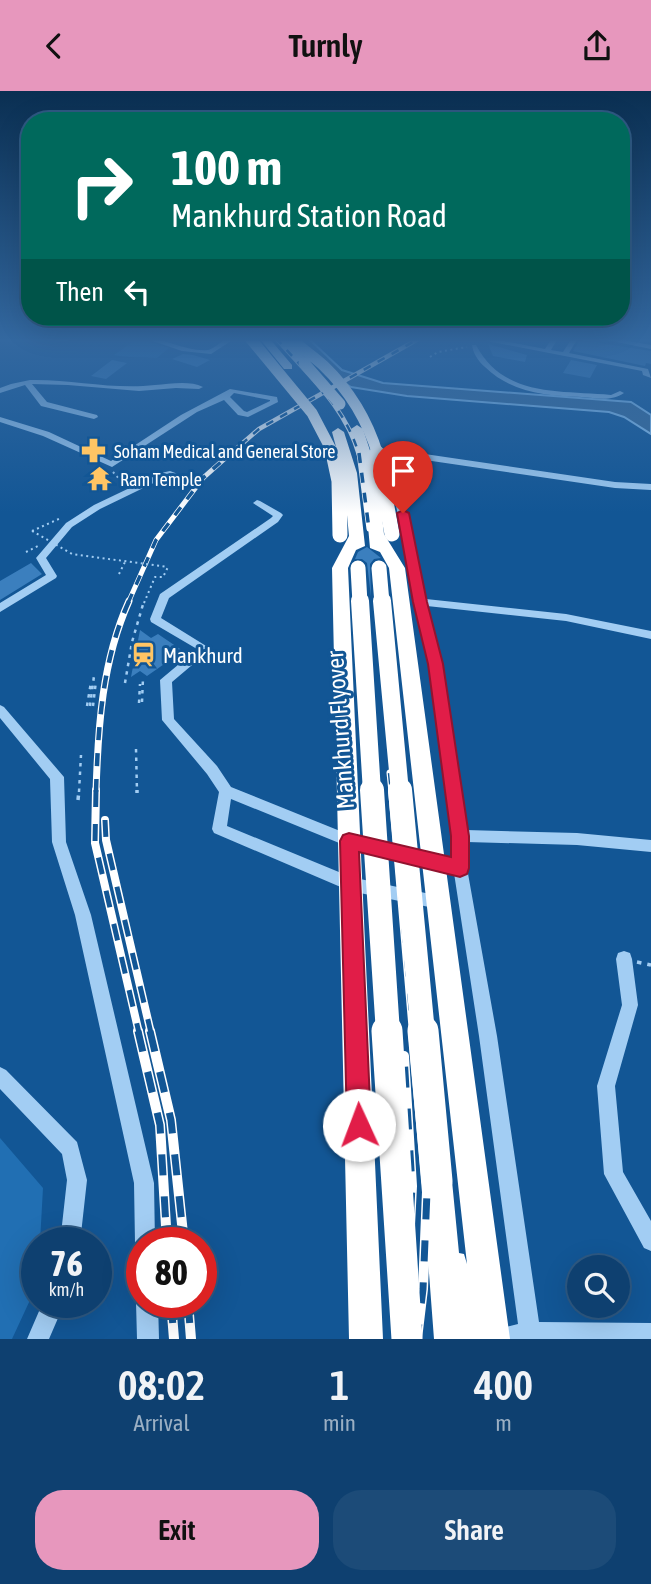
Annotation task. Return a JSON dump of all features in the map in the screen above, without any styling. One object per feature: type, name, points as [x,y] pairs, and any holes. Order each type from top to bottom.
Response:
[{"type":"highway","points":[[298,396],[324,434],[366,535]]},
{"type":"highway","points":[[313,396],[338,432],[350,473],[366,535],[369,568],[434,861],[496,1339]]},
{"type":"highway","points":[[333,396],[357,429],[370,471],[366,535],[369,568],[452,1339]]},
{"type":"highway","points":[[349,396],[365,417],[374,436],[388,491],[366,535]]},
{"type":"highway","points":[[366,1339],[349,841],[369,568]]},
{"type":"highway","name":"Mankhurd Flyover","points":[[369,568],[407,1339]]},
{"type":"highway","points":[[442,1236],[478,1339]]},
{"type":"street","points":[[38,396],[44,404],[94,417]]},
{"type":"street","points":[[0,419],[112,464],[214,400],[226,397],[241,413],[248,415],[274,402],[274,399],[261,396]]},
{"type":"street","points":[[0,427],[39,439],[54,439]]},
{"type":"street","points":[[530,1333],[488,1036],[460,868],[460,836],[435,664],[387,450],[425,458],[615,485],[651,487]]},
{"type":"street","points":[[0,608],[52,576],[41,558],[69,525],[97,507],[164,475],[170,474],[192,481]]},
{"type":"street","points":[[226,791],[168,720],[166,680],[205,649],[155,619],[164,596],[275,520],[278,515],[274,511],[257,503]]},
{"type":"street","points":[[420,602],[508,610],[625,628],[651,635]]},
{"type":"street","points":[[0,710],[57,778],[59,842],[83,915],[144,1182],[145,1227]]},
{"type":"street","points":[[460,836],[577,839],[651,846]]},
{"type":"street","points":[[434,861],[460,868]]},
{"type":"street","points":[[350,884],[439,902]]},
{"type":"street","points":[[624,960],[630,1005],[606,1086],[614,1174],[651,1241]]},
{"type":"street","points":[[0,1076],[70,1149],[77,1180],[72,1227]]},
{"type":"street","points":[[38,1339],[47,1318]]},
{"type":"street","points":[[147,1318],[148,1339]]},
{"type":"street","points":[[496,1339],[530,1333],[651,1334]]},
{"type":"lane","points":[[350,884],[219,829],[226,791],[349,841],[434,861]]},
{"type":"path","points":[[52,521],[32,531],[72,554],[168,566],[163,577],[155,577],[144,599],[131,639],[125,683]]},
{"type":"path","points":[[119,574],[125,562]]},
{"type":"path","points":[[90,706],[94,676]]},
{"type":"path","points":[[140,684],[140,703],[144,678]]},
{"type":"path","points":[[90,706],[96,681]]},
{"type":"path","points":[[90,706],[91,682]]},
{"type":"path","points":[[136,749],[137,793]]},
{"type":"path","points":[[78,800],[81,755]]},
{"type":"shaded area","points":[[410,396],[556,396],[631,402],[651,415],[651,434],[624,417],[609,412]]},
{"type":"shaded area","points":[[0,1138],[43,1188],[41,1227],[21,1227],[22,1318],[12,1339],[0,1339]]},
{"type":"building","points":[[367,547],[381,558],[374,559],[370,564],[371,597],[367,563],[362,559],[355,559],[358,552]]},
{"type":"building","points":[[31,563],[42,574],[0,600],[0,581]]},
{"type":"building","points":[[140,630],[151,638],[158,634],[183,651],[147,676],[140,671],[131,677]]},
{"type":"railway","points":[[229,455],[259,429],[317,396]]},
{"type":"railway","points":[[327,396],[345,422],[359,455]]},
{"type":"railway","points":[[128,603],[156,540],[203,478],[231,453]]},
{"type":"railway","points":[[359,453],[369,529]]},
{"type":"railway","points":[[96,792],[100,719],[107,671],[129,601]]},
{"type":"railway","points":[[390,773],[392,792]]},
{"type":"railway","points":[[96,790],[95,843],[139,1033]]},
{"type":"railway","points":[[392,790],[413,1033]]},
{"type":"railway","points":[[105,820],[106,840],[151,1033]]},
{"type":"railway","points":[[138,1031],[160,1125],[166,1227]]},
{"type":"railway","points":[[150,1031],[171,1120],[182,1227]]},
{"type":"railway","points":[[413,1031],[427,1192],[423,1289],[417,1339]]},
{"type":"railway","points":[[401,1339],[407,1285],[412,1186],[404,1056]]},
{"type":"railway","points":[[172,1318],[174,1339]]},
{"type":"railway","points":[[189,1318],[191,1339]]},
{"type":"place","name":"Soham Medical and General Store","points":[[94,451]]},
{"type":"place","name":"Ram Temple","points":[[100,479]]},
{"type":"place","name":"Mankhurd","points":[[143,655]]},
{"type":"route","points":[[359,1125],[349,841],[460,868],[460,836],[435,664],[403,513]]}]
